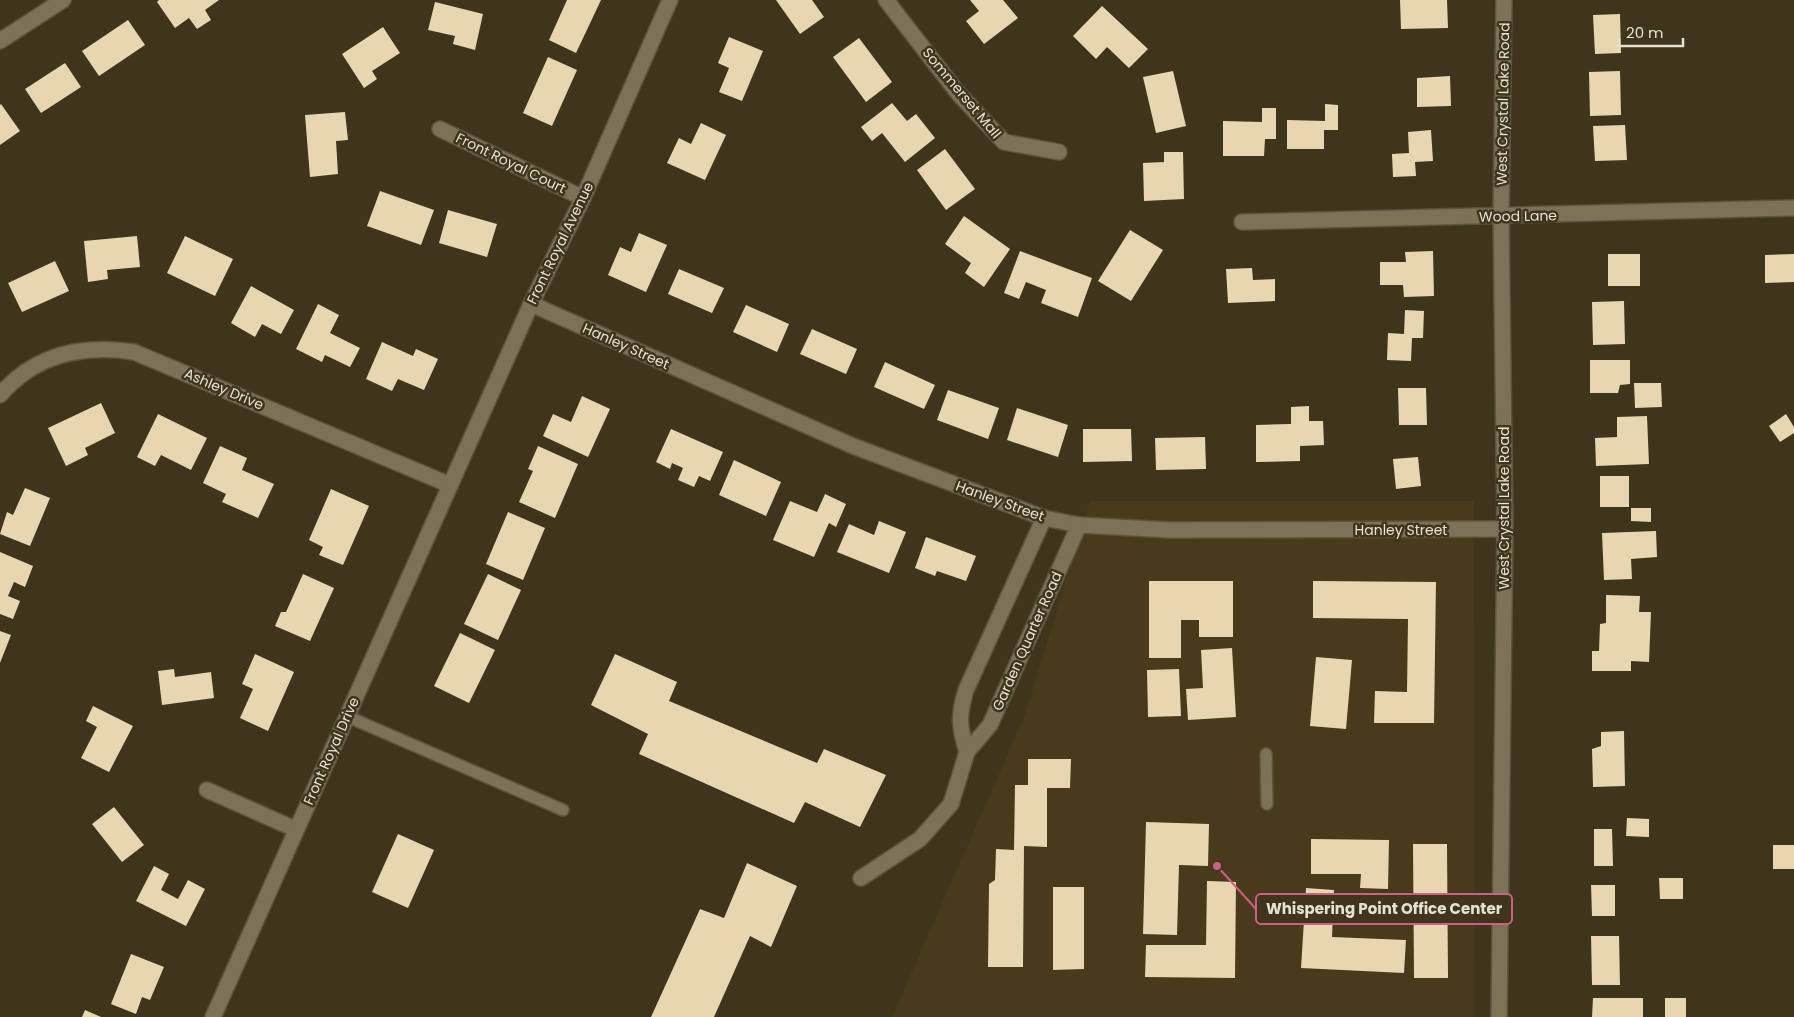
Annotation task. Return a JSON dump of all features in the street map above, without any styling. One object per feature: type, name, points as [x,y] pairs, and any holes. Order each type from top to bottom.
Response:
[{"type":"street","points":[[0,41],[63,0]]},
{"type":"street","name":"Front Royal Avenue","points":[[450,485],[531,304],[583,198],[670,0]]},
{"type":"street","name":"Sommerset Mall","points":[[886,0],[958,93],[1004,142],[1059,152]]},
{"type":"street","name":"West Crystal Lake Road","points":[[1499,1017],[1505,530],[1501,216],[1504,0]]},
{"type":"street","name":"Front Royal Court","points":[[440,128],[583,198]]},
{"type":"street","name":"Wood Lane","points":[[1242,222],[1794,208]]},
{"type":"street","name":"Hanley Street","points":[[531,304],[853,446],[1044,518],[1078,524],[1170,530],[1505,530]]},
{"type":"street","name":"Ashley Drive","points":[[0,394],[25,370],[57,355],[92,349],[134,352],[450,485]]},
{"type":"street","name":"Front Royal Drive","points":[[213,1017],[450,485]]},
{"type":"street","points":[[967,752],[959,727],[959,711],[966,690],[1044,518]]},
{"type":"street","name":"Garden Quarter Road","points":[[861,878],[920,839],[951,804],[967,752],[990,725],[1078,524]]},
{"type":"street","points":[[207,790],[296,829]]},
{"type":"lane","points":[[346,716],[563,810]]},
{"type":"lane","points":[[1266,754],[1267,804]]},
{"type":"shaded area","points":[[1090,501],[1474,501],[1475,1017],[892,1017],[1025,715]]},
{"type":"building","points":[[159,0],[219,0],[205,10],[211,20],[197,29],[189,18],[175,28],[157,2]]},
{"type":"building","points":[[567,0],[601,0],[576,53],[549,40]]},
{"type":"building","points":[[776,0],[812,0],[824,17],[800,34]]},
{"type":"building","points":[[970,0],[1003,0],[1018,18],[984,44],[966,21],[979,11]]},
{"type":"building","points":[[1400,0],[1447,0],[1448,28],[1401,29]]},
{"type":"building","points":[[435,2],[483,14],[475,50],[453,44],[455,36],[428,30]]},
{"type":"building","points":[[1102,6],[1148,49],[1129,68],[1107,47],[1096,59],[1073,36]]},
{"type":"building","points":[[1620,14],[1621,53],[1595,54],[1593,15]]},
{"type":"building","points":[[128,20],[145,45],[99,76],[82,51]]},
{"type":"building","points":[[383,27],[400,53],[372,71],[377,79],[364,88],[342,54]]},
{"type":"building","points":[[729,37],[763,51],[742,101],[719,92],[729,68],[718,63]]},
{"type":"building","points":[[859,38],[892,82],[866,102],[833,57]]},
{"type":"building","points":[[548,57],[577,70],[552,126],[523,113]]},
{"type":"building","points":[[65,63],[81,87],[41,113],[25,89]]},
{"type":"building","points":[[1173,71],[1186,126],[1156,133],[1143,77]]},
{"type":"building","points":[[1620,71],[1621,115],[1590,116],[1589,72]]},
{"type":"building","points":[[1450,76],[1451,106],[1417,107],[1417,78]]},
{"type":"building","points":[[892,103],[907,121],[916,114],[935,138],[905,162],[882,133],[872,141],[861,127]]},
{"type":"building","points":[[1325,104],[1338,105],[1338,130],[1324,130],[1324,149],[1287,149],[1287,120],[1325,121]]},
{"type":"building","points":[[0,105],[20,131],[0,145]]},
{"type":"building","points":[[1262,108],[1276,108],[1276,139],[1265,139],[1264,156],[1223,156],[1223,121],[1262,122]]},
{"type":"building","points":[[345,112],[348,140],[336,141],[338,174],[310,177],[305,115]]},
{"type":"building","points":[[701,123],[726,135],[705,180],[667,163],[679,138],[691,144]]},
{"type":"building","points":[[1625,125],[1627,160],[1595,161],[1593,126]]},
{"type":"building","points":[[1431,130],[1433,161],[1415,162],[1416,176],[1393,177],[1392,154],[1409,153],[1408,132]]},
{"type":"building","points":[[945,149],[975,189],[946,210],[917,170]]},
{"type":"building","points":[[1164,152],[1183,152],[1184,199],[1144,201],[1143,163],[1164,162]]},
{"type":"building","points":[[380,191],[434,210],[421,245],[367,226]]},
{"type":"building","points":[[448,210],[497,224],[487,257],[439,243]]},
{"type":"building","points":[[964,216],[1010,249],[984,287],[965,273],[971,263],[945,244]]},
{"type":"building","points":[[1130,230],[1163,250],[1131,301],[1098,281]]},
{"type":"building","points":[[639,233],[667,245],[646,292],[608,275],[620,247],[631,252]]},
{"type":"building","points":[[137,236],[140,267],[107,270],[108,279],[88,282],[84,241]]},
{"type":"building","points":[[185,236],[233,259],[215,296],[167,273]]},
{"type":"building","points":[[1020,251],[1092,278],[1078,317],[1041,303],[1046,290],[1026,282],[1019,299],[1004,293]]},
{"type":"building","points":[[1433,251],[1434,296],[1404,297],[1403,285],[1380,285],[1380,262],[1406,262],[1405,252]]},
{"type":"building","points":[[1608,254],[1640,254],[1640,286],[1608,286]]},
{"type":"building","points":[[1794,254],[1794,282],[1765,283],[1765,255]]},
{"type":"building","points":[[55,261],[69,291],[22,312],[8,283]]},
{"type":"building","points":[[1252,268],[1253,280],[1275,279],[1275,301],[1228,303],[1226,269]]},
{"type":"building","points":[[679,269],[724,288],[712,313],[668,294]]},
{"type":"building","points":[[251,286],[294,310],[281,334],[262,324],[255,337],[231,323]]},
{"type":"building","points":[[1624,301],[1625,344],[1593,345],[1592,302]]},
{"type":"building","points":[[318,304],[339,315],[330,333],[360,348],[350,367],[325,355],[322,362],[296,349]]},
{"type":"building","points":[[746,305],[789,324],[777,352],[733,332]]},
{"type":"building","points":[[1405,310],[1424,311],[1423,338],[1412,338],[1411,361],[1387,360],[1388,333],[1404,334]]},
{"type":"building","points":[[812,329],[857,349],[846,374],[800,354]]},
{"type":"building","points":[[382,342],[413,356],[416,349],[438,359],[424,390],[398,379],[392,391],[366,379]]},
{"type":"building","points":[[1590,360],[1630,360],[1630,384],[1620,385],[1618,393],[1590,393]]},
{"type":"building","points":[[885,362],[935,385],[924,409],[874,387]]},
{"type":"building","points":[[1634,383],[1661,383],[1662,407],[1635,408]]},
{"type":"building","points":[[1398,388],[1426,388],[1427,425],[1399,425]]},
{"type":"building","points":[[948,390],[999,408],[988,439],[937,420]]},
{"type":"building","points":[[582,396],[610,409],[588,457],[543,436],[553,414],[571,422]]},
{"type":"building","points":[[101,403],[115,433],[85,448],[88,455],[66,466],[48,428]]},
{"type":"building","points":[[1309,406],[1309,421],[1323,421],[1324,445],[1300,446],[1300,461],[1256,462],[1256,425],[1291,424],[1291,407]]},
{"type":"building","points":[[1017,408],[1068,425],[1058,457],[1007,440]]},
{"type":"building","points":[[158,414],[207,438],[191,470],[161,455],[155,466],[137,457]]},
{"type":"building","points":[[1786,414],[1794,427],[1794,433],[1780,442],[1769,426]]},
{"type":"building","points":[[1647,416],[1649,464],[1596,466],[1595,438],[1617,437],[1617,417]]},
{"type":"building","points":[[671,429],[723,452],[710,481],[699,476],[694,487],[678,480],[683,468],[672,463],[670,469],[656,462]]},
{"type":"building","points":[[1083,429],[1131,429],[1132,461],[1083,462]]},
{"type":"building","points":[[1205,437],[1206,469],[1156,470],[1155,438]]},
{"type":"building","points":[[220,446],[247,458],[242,470],[274,484],[258,518],[222,502],[226,494],[203,483]]},
{"type":"building","points":[[538,446],[578,464],[555,518],[519,502],[533,471],[528,469]]},
{"type":"building","points":[[1418,457],[1421,486],[1396,489],[1393,459]]},
{"type":"building","points":[[734,460],[781,482],[766,516],[719,495]]},
{"type":"building","points":[[1600,476],[1629,476],[1629,507],[1600,507]]},
{"type":"building","points":[[25,488],[50,498],[30,546],[0,534],[7,512],[13,515]]},
{"type":"building","points":[[331,489],[369,506],[343,565],[319,555],[323,547],[309,540]]},
{"type":"building","points":[[825,494],[846,504],[836,527],[829,523],[814,557],[773,540],[790,501],[817,512]]},
{"type":"building","points":[[1631,508],[1651,508],[1651,522],[1631,521]]},
{"type":"building","points":[[508,512],[545,528],[523,580],[486,564]]},
{"type":"building","points":[[879,521],[906,532],[889,573],[837,552],[849,524],[874,535]]},
{"type":"building","points":[[1656,531],[1657,557],[1631,559],[1632,579],[1604,580],[1602,533]]},
{"type":"building","points":[[926,537],[976,556],[966,581],[937,571],[935,576],[915,568]]},
{"type":"building","points":[[0,552],[33,566],[25,587],[14,582],[8,596],[20,601],[13,619],[0,614]]},
{"type":"building","points":[[303,574],[334,588],[310,641],[275,626],[281,612],[286,612]]},
{"type":"building","points":[[488,574],[521,590],[498,640],[464,624]]},
{"type":"building","points":[[1149,581],[1233,581],[1233,637],[1199,637],[1199,620],[1181,620],[1181,658],[1149,658]]},
{"type":"building","points":[[1313,581],[1436,582],[1434,723],[1374,723],[1375,691],[1407,692],[1408,619],[1313,618]]},
{"type":"building","points":[[1606,595],[1640,596],[1639,612],[1651,612],[1649,662],[1631,661],[1631,671],[1592,671],[1592,651],[1599,651],[1600,624],[1606,623]]},
{"type":"building","points":[[0,631],[11,635],[0,663]]},
{"type":"building","points":[[460,633],[495,650],[469,703],[434,686]]},
{"type":"building","points":[[1232,648],[1236,717],[1188,720],[1186,689],[1203,688],[1201,650]]},
{"type":"building","points":[[255,654],[294,672],[268,731],[240,718],[253,689],[242,684]]},
{"type":"building","points":[[615,654],[677,682],[669,701],[817,763],[824,749],[886,775],[860,827],[805,802],[794,823],[639,754],[648,734],[591,705]]},
{"type":"building","points":[[1316,657],[1352,660],[1346,729],[1310,726]]},
{"type":"building","points":[[174,669],[175,677],[211,672],[214,698],[162,705],[158,671]]},
{"type":"building","points":[[1179,669],[1181,716],[1148,717],[1147,670]]},
{"type":"building","points":[[93,706],[133,726],[109,772],[81,758],[97,727],[86,721]]},
{"type":"building","points":[[1624,731],[1625,786],[1593,787],[1592,749],[1601,746],[1601,732]]},
{"type":"building","points":[[1028,759],[1071,759],[1070,788],[1047,788],[1047,847],[1024,846],[1023,967],[988,967],[989,884],[995,880],[996,849],[1014,850],[1015,785],[1028,785]]},
{"type":"building","points":[[114,807],[144,845],[122,862],[92,824]]},
{"type":"building","points":[[1627,818],[1649,819],[1649,837],[1626,836]]},
{"type":"building","points":[[1146,822],[1209,824],[1208,866],[1179,865],[1177,935],[1143,934]]},
{"type":"building","points":[[1594,829],[1612,829],[1613,866],[1594,866]]},
{"type":"building","points":[[398,834],[434,850],[408,908],[372,892]]},
{"type":"building","points":[[1311,839],[1389,840],[1388,889],[1360,888],[1361,874],[1311,874]]},
{"type":"building","points":[[1413,844],[1447,844],[1448,978],[1414,978]]},
{"type":"building","points":[[1773,845],[1794,845],[1794,869],[1773,869]]},
{"type":"building","points":[[747,863],[797,886],[771,947],[750,936],[714,1017],[651,1017],[700,909],[724,918]]},
{"type":"building","points":[[154,866],[169,874],[161,890],[178,899],[188,880],[205,889],[186,926],[136,901]]},
{"type":"building","points":[[1659,878],[1683,878],[1683,899],[1660,899]]},
{"type":"building","points":[[1207,881],[1236,882],[1235,978],[1145,977],[1146,945],[1206,945]]},
{"type":"building","points":[[1591,885],[1615,885],[1615,916],[1592,916]]},
{"type":"building","points":[[1053,887],[1084,887],[1084,969],[1053,970]]},
{"type":"building","points":[[1306,888],[1334,890],[1332,937],[1406,940],[1404,973],[1301,968]]},
{"type":"building","points":[[1591,936],[1619,936],[1620,985],[1592,985]]},
{"type":"building","points":[[131,954],[164,967],[150,1000],[142,997],[136,1014],[111,1004]]},
{"type":"building","points":[[1593,998],[1643,998],[1643,1017],[1592,1017]]},
{"type":"building","points":[[1665,998],[1686,998],[1686,1017],[1665,1017]]},
{"type":"building","points":[[85,1010],[101,1017],[82,1017]]},
{"type":"place","name":"Whispering Point Office Center","points":[[1217,866]]}]
